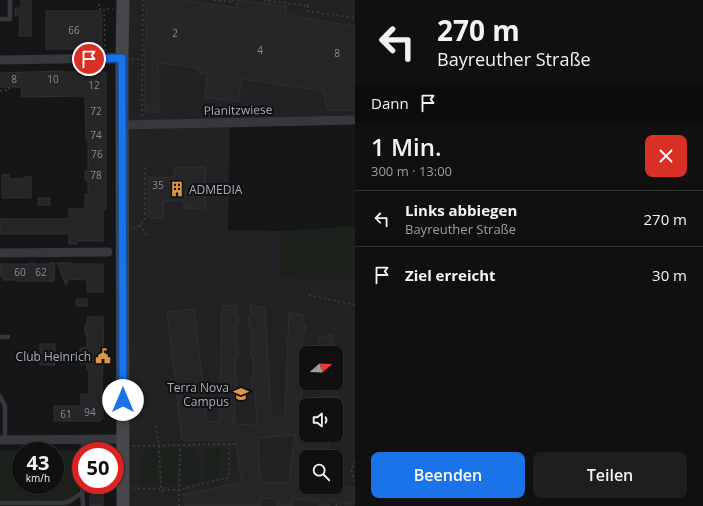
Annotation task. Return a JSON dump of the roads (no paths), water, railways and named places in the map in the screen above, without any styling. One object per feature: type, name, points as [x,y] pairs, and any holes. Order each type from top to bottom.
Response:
[{"type":"main road","points":[[123,4],[123,442]]},
{"type":"main road","points":[[123,494],[123,506]]},
{"type":"street","points":[[0,60],[122,58]]},
{"type":"street","name":"Planitzwiese","points":[[122,125],[355,120]]},
{"type":"street","points":[[0,253],[108,252]]},
{"type":"street","points":[[3,440],[83,439],[123,442]]},
{"type":"lane","points":[[0,19],[10,19],[10,0]]},
{"type":"lane","points":[[0,337],[8,336]]},
{"type":"lane","points":[[0,396],[5,406],[3,440]]},
{"type":"lane","points":[[0,503],[63,503],[70,501],[80,494]]},
{"type":"lane","points":[[82,494],[82,506]]},
{"type":"place","name":"ADMEDIA","points":[[177,189]]},
{"type":"place","name":"Club Heinrich","points":[[103,356]]},
{"type":"place","name":"Terra Nova Campus","points":[[241,394]]}]
